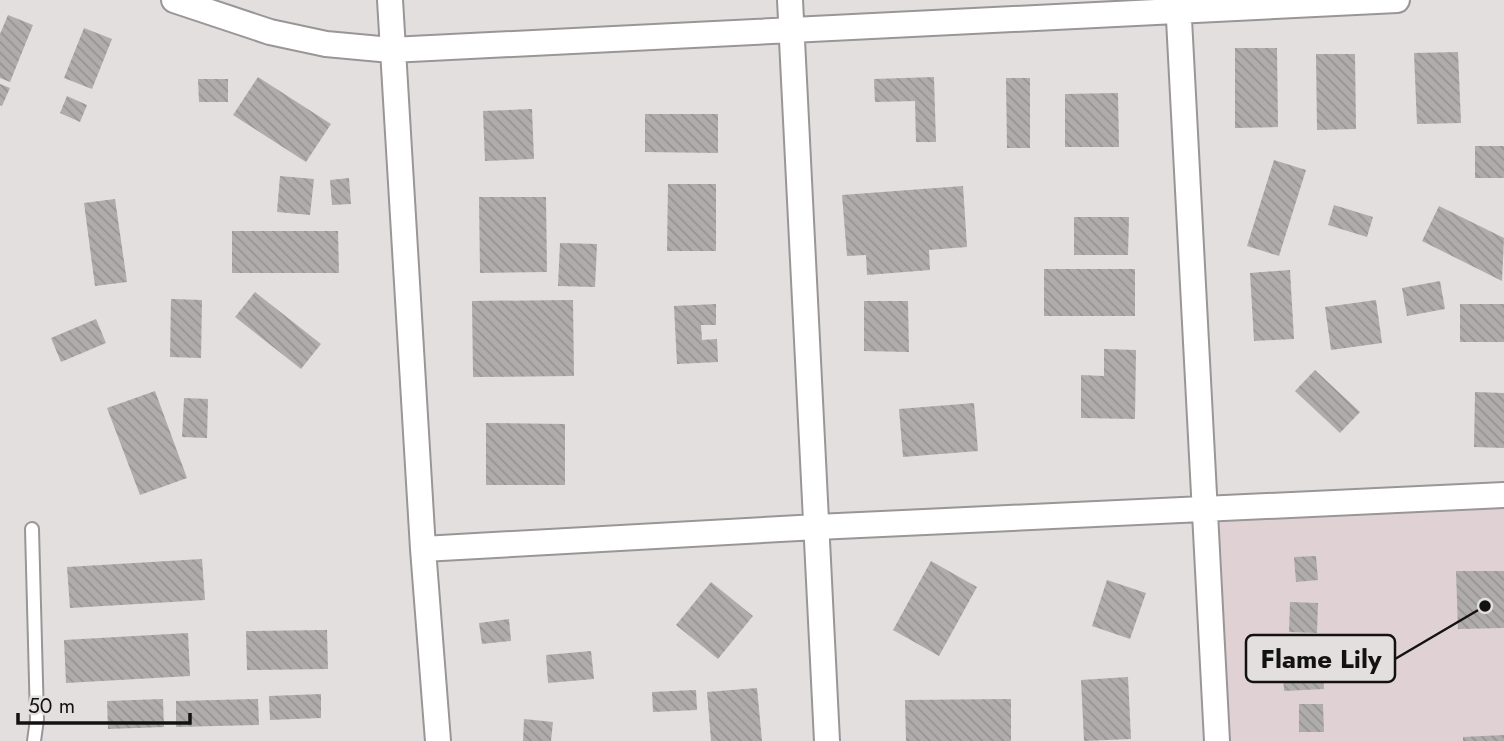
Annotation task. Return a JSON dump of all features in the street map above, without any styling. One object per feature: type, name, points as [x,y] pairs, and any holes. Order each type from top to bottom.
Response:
[{"type":"street","points":[[174,0],[270,32],[326,44],[391,50],[792,31],[1179,6],[1397,0]]},
{"type":"street","points":[[390,0],[423,549],[438,741]]},
{"type":"street","points":[[790,0],[827,741]]},
{"type":"street","points":[[1179,6],[1217,741]]},
{"type":"street","points":[[423,549],[817,527],[1504,495]]},
{"type":"lane","points":[[32,529],[37,719],[34,741]]},
{"type":"shaded area","points":[[1504,495],[1504,741],[1217,741],[1205,509]]},
{"type":"building","points":[[8,15],[33,25],[10,82],[0,78],[0,34]]},
{"type":"building","points":[[84,28],[112,39],[92,89],[64,78]]},
{"type":"building","points":[[1235,48],[1277,48],[1278,127],[1235,128]]},
{"type":"building","points":[[1458,52],[1461,123],[1417,124],[1414,53]]},
{"type":"building","points":[[1316,54],[1355,54],[1356,129],[1317,130]]},
{"type":"building","points":[[258,77],[331,124],[306,162],[233,115]]},
{"type":"building","points":[[934,77],[936,142],[916,142],[915,101],[875,102],[874,79]]},
{"type":"building","points":[[1006,78],[1030,78],[1030,148],[1007,148]]},
{"type":"building","points":[[198,79],[228,79],[228,102],[199,102]]},
{"type":"building","points":[[0,84],[10,88],[2,106],[0,105]]},
{"type":"building","points":[[1118,93],[1119,147],[1065,147],[1065,94]]},
{"type":"building","points":[[67,96],[87,105],[80,122],[60,113]]},
{"type":"building","points":[[532,109],[534,159],[485,161],[483,111]]},
{"type":"building","points":[[645,114],[718,114],[718,153],[645,152]]},
{"type":"building","points":[[1475,146],[1504,146],[1504,178],[1475,178]]},
{"type":"building","points":[[1274,160],[1306,170],[1279,256],[1247,246]]},
{"type":"building","points":[[280,176],[314,179],[310,215],[277,212]]},
{"type":"building","points":[[349,178],[351,204],[332,205],[330,180]]},
{"type":"building","points":[[668,184],[716,184],[716,251],[667,251]]},
{"type":"building","points":[[963,186],[967,247],[929,250],[930,270],[867,275],[866,255],[847,256],[842,195]]},
{"type":"building","points":[[479,197],[546,197],[547,272],[480,273]]},
{"type":"building","points":[[115,199],[127,282],[95,286],[84,203]]},
{"type":"building","points":[[1334,205],[1373,217],[1367,237],[1328,225]]},
{"type":"building","points":[[1439,206],[1504,238],[1502,281],[1422,241]]},
{"type":"building","points":[[1074,217],[1129,217],[1128,255],[1074,255]]},
{"type":"building","points":[[232,231],[338,231],[339,273],[232,273]]},
{"type":"building","points":[[560,243],[597,244],[595,287],[558,286]]},
{"type":"building","points":[[1044,269],[1135,269],[1135,316],[1044,316]]},
{"type":"building","points":[[1290,270],[1294,339],[1254,341],[1250,273]]},
{"type":"building","points":[[1440,281],[1445,309],[1407,316],[1402,288]]},
{"type":"building","points":[[255,292],[321,344],[301,369],[235,317]]},
{"type":"building","points":[[171,299],[202,300],[201,358],[170,357]]},
{"type":"building","points":[[573,300],[574,376],[473,377],[472,301]]},
{"type":"building","points":[[1376,300],[1382,343],[1331,350],[1325,307]]},
{"type":"building","points":[[864,301],[908,301],[909,352],[864,351]]},
{"type":"building","points":[[716,304],[716,325],[701,325],[702,340],[717,339],[718,362],[677,364],[674,306]]},
{"type":"building","points":[[1460,304],[1504,304],[1504,342],[1460,342]]},
{"type":"building","points":[[96,319],[106,343],[61,362],[51,338]]},
{"type":"building","points":[[1104,349],[1136,350],[1135,419],[1081,418],[1081,375],[1104,376]]},
{"type":"building","points":[[1315,370],[1360,412],[1340,433],[1295,391]]},
{"type":"building","points":[[155,391],[187,478],[140,495],[107,408]]},
{"type":"building","points":[[1475,392],[1504,393],[1504,448],[1474,447]]},
{"type":"building","points":[[184,398],[208,399],[207,438],[182,437]]},
{"type":"building","points":[[974,403],[978,451],[903,457],[899,409]]},
{"type":"building","points":[[486,423],[565,424],[565,485],[486,485]]},
{"type":"building","points":[[1316,556],[1318,580],[1296,582],[1294,557]]},
{"type":"building","points":[[202,559],[205,600],[70,608],[67,567]]},
{"type":"building","points":[[931,561],[977,587],[939,656],[893,630]]},
{"type":"building","points":[[1456,571],[1504,571],[1504,628],[1458,629]]},
{"type":"building","points":[[1107,580],[1146,593],[1130,639],[1092,626]]},
{"type":"building","points":[[711,582],[753,616],[718,659],[676,625]]},
{"type":"building","points":[[1290,602],[1318,603],[1317,633],[1289,632]]},
{"type":"building","points":[[509,619],[511,641],[482,644],[479,623]]},
{"type":"building","points":[[327,630],[328,669],[247,670],[246,631]]},
{"type":"building","points":[[188,633],[190,676],[66,683],[64,640]]},
{"type":"building","points":[[591,651],[594,679],[548,683],[546,655]]},
{"type":"building","points":[[1322,660],[1324,689],[1284,691],[1282,663]]},
{"type":"building","points":[[1128,677],[1131,739],[1084,741],[1081,680]]},
{"type":"building","points":[[757,688],[762,741],[711,741],[707,692]]},
{"type":"building","points":[[696,690],[697,710],[653,712],[652,692]]},
{"type":"building","points":[[321,694],[321,718],[270,720],[269,696]]},
{"type":"building","points":[[163,699],[164,727],[108,729],[107,701]]},
{"type":"building","points":[[258,699],[259,725],[176,727],[176,701]]},
{"type":"building","points":[[1011,699],[1011,741],[906,741],[905,700]]},
{"type":"building","points":[[1299,704],[1323,704],[1324,732],[1299,732]]},
{"type":"building","points":[[524,719],[553,722],[551,741],[523,741]]},
{"type":"building","points":[[1504,735],[1504,741],[1463,741],[1463,737]]},
{"type":"place","name":"Flame Lily","points":[[1485,606]]}]
